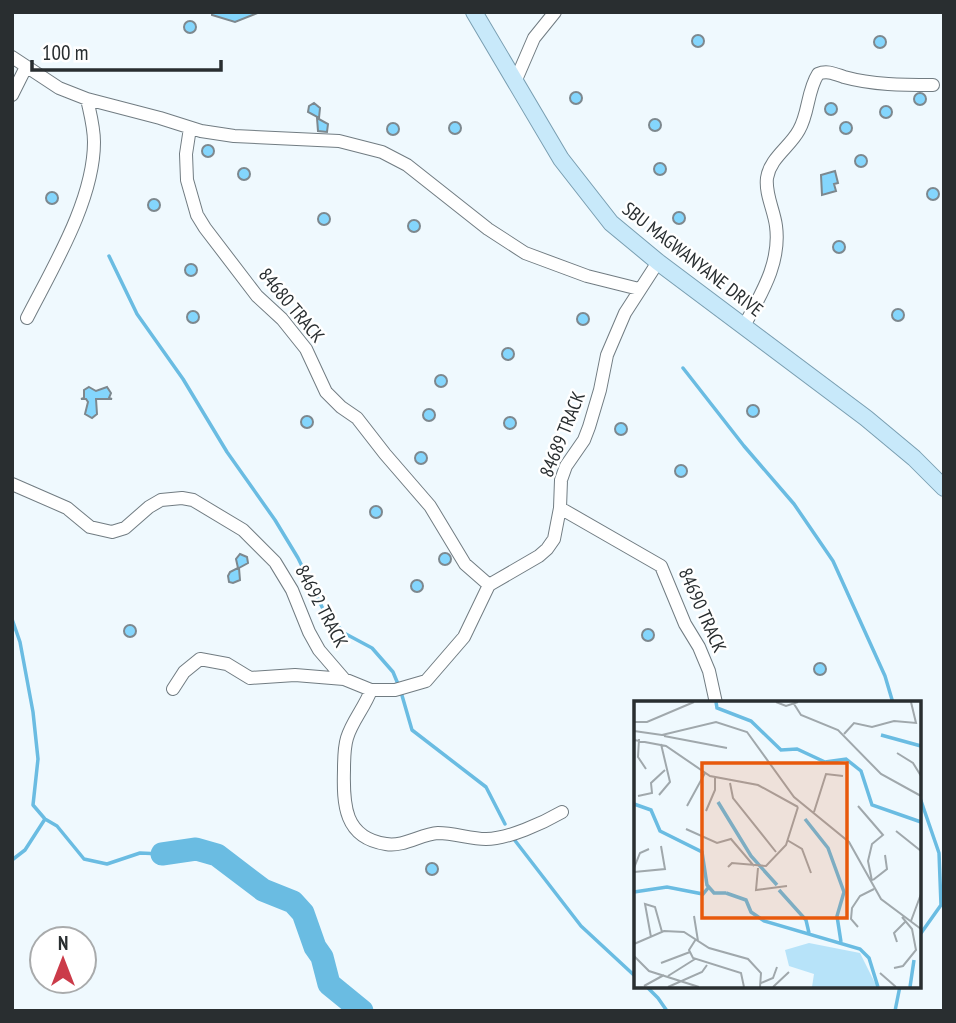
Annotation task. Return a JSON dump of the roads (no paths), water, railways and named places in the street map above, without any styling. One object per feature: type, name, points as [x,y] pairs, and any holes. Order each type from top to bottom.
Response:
[{"type":"main road","name":"SBU MAGWANYANE DRIVE","points":[[474,12],[577,182],[611,223],[658,262],[895,442],[944,488]]},
{"type":"street","points":[[515,82],[529,48],[555,12]]},
{"type":"street","points":[[12,57],[59,88],[87,99],[190,128],[234,136],[339,141],[382,152],[407,165],[488,229],[526,253],[587,276],[639,289]]},
{"type":"street","points":[[12,95],[26,67]]},
{"type":"street","points":[[744,326],[769,279],[777,243],[767,176],[773,162],[800,128],[818,74],[829,72],[895,85],[933,85]]},
{"type":"street","points":[[27,318],[79,211],[90,181],[94,141],[87,99]]},
{"type":"street","name":"84680 TRACK","points":[[190,128],[186,155],[187,180],[197,215],[205,228],[257,296],[282,319],[306,349],[332,400],[357,418],[430,506],[464,564],[489,585]]},
{"type":"street","name":"84689 TRACK","points":[[489,585],[547,549],[554,539],[560,508],[561,480],[566,466],[589,427],[607,355],[625,313],[658,262]]},
{"type":"street","name":"84692 TRACK","points":[[12,484],[66,508],[90,527],[112,532],[125,528],[161,500],[193,500],[243,530],[275,562],[292,590],[319,650],[344,679]]},
{"type":"street","name":"84690 TRACK","points":[[560,508],[662,566],[685,624],[709,671],[716,701]]},
{"type":"street","points":[[173,689],[184,672],[200,659],[227,664],[250,678],[295,675],[344,679],[371,690],[395,690],[426,681],[464,638],[489,585]]},
{"type":"street","points":[[371,690],[350,730],[344,757],[345,807],[349,820],[362,835],[388,845],[434,834],[487,839],[540,824],[562,813]]},
{"type":"waterway","points":[[109,256],[137,314],[275,520],[298,558],[324,611],[344,633],[372,648],[393,672],[398,684]]},
{"type":"waterway","points":[[683,368],[794,504],[833,561],[885,676],[892,701]]},
{"type":"waterway","points":[[12,619],[20,642],[33,712],[38,759],[33,805],[45,819],[57,826],[84,859],[107,864],[140,853],[162,854]]},
{"type":"waterway","points":[[401,692],[412,730],[486,787],[505,824]]},
{"type":"waterway","points":[[921,801],[939,853],[941,905],[921,933]]},
{"type":"waterway","points":[[12,860],[25,850],[45,819]]},
{"type":"waterway","points":[[513,838],[581,926],[634,975]]},
{"type":"waterway","points":[[162,854],[196,849],[217,855],[263,890],[293,902],[303,913],[315,947],[322,957],[329,984],[362,1011]]},
{"type":"waterway","points":[[648,988],[667,1011]]},
{"type":"waterway","points":[[895,1011],[900,988]]}]
